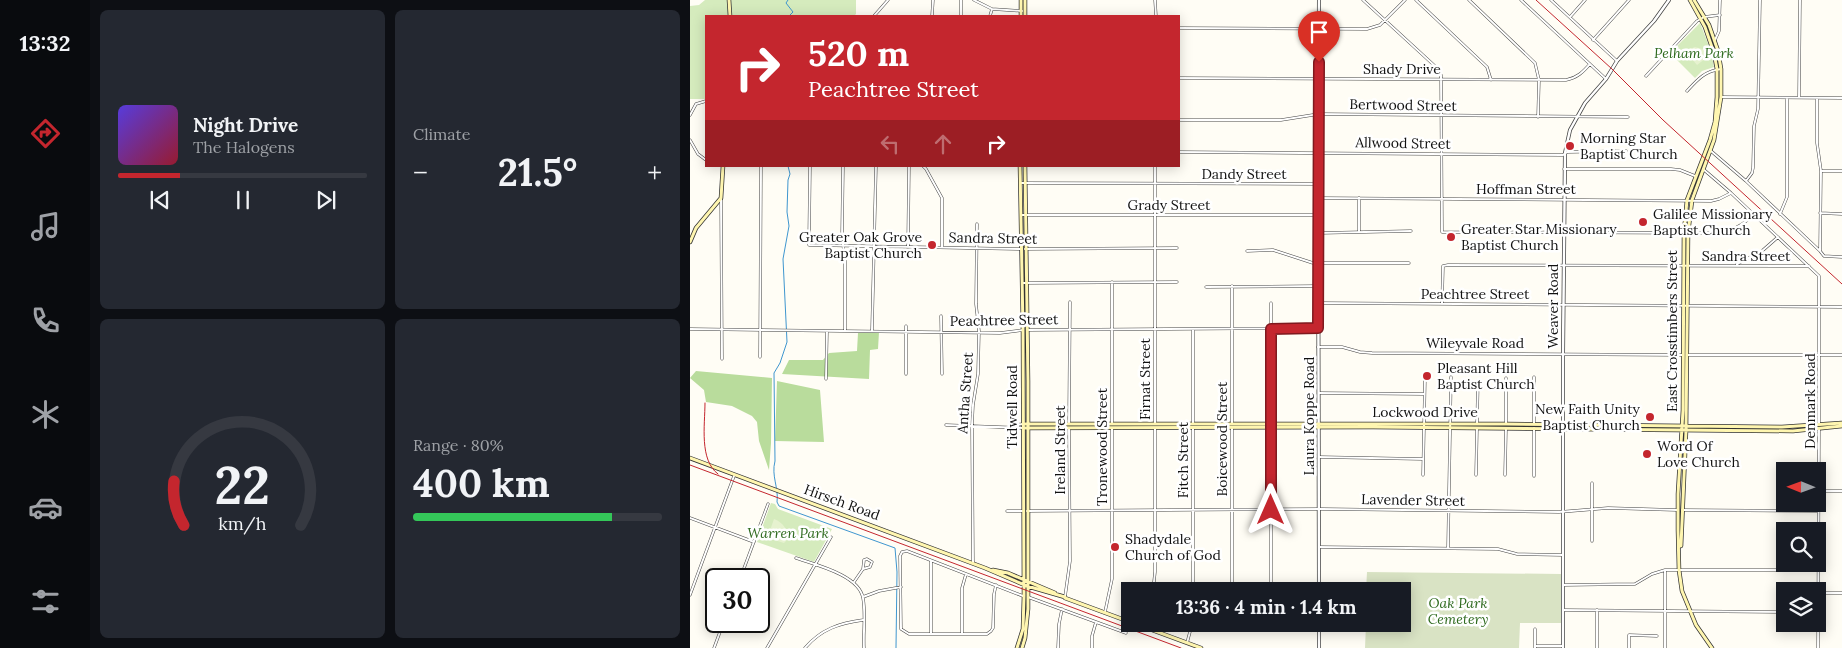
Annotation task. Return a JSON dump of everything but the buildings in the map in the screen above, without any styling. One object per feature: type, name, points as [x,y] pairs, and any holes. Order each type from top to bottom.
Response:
[{"type":"main road","points":[[728,0],[730,15]]},
{"type":"main road","points":[[1021,0],[1025,15]]},
{"type":"main road","points":[[1021,15],[1025,0]]},
{"type":"main road","name":"East Crosstimbers Street","points":[[1686,233],[1692,200],[1711,151],[1719,123],[1719,69],[1715,40],[1712,32],[1690,0]]},
{"type":"main road","name":"East Crosstimbers Street","points":[[1694,0],[1710,37],[1719,69]]},
{"type":"main road","name":"East Crosstimbers Street","points":[[1712,648],[1688,611],[1682,591],[1679,570],[1683,530],[1682,510],[1685,470],[1685,265],[1687,200],[1712,131],[1719,97]]},
{"type":"main road","points":[[690,242],[696,228],[722,199],[723,167]]},
{"type":"main road","name":"Tidwell Road","points":[[1020,167],[1023,183]]},
{"type":"main road","name":"Tidwell Road","points":[[1022,648],[1026,597],[1025,283],[1022,215],[1025,167]]},
{"type":"main road","name":"Lockwood Drive","points":[[1025,426],[1069,424],[1112,426],[1534,426],[1782,429],[1842,424]]},
{"type":"main road","name":"Lockwood Drive","points":[[1025,426],[1069,428],[1112,426]]},
{"type":"main road","name":"East Crosstimbers Street","points":[[1680,554],[1678,510],[1684,428]]},
{"type":"main road","name":"Hirsch Road","points":[[690,458],[985,568],[1008,574],[1025,583],[1121,619]]},
{"type":"main road","points":[[1680,468],[1685,470]]},
{"type":"main road","points":[[1162,632],[1201,648]]},
{"type":"main road","name":"Tidwell Road","points":[[1017,648],[1023,636]]},
{"type":"street","points":[[875,15],[888,0]]},
{"type":"street","points":[[932,15],[933,0]]},
{"type":"street","points":[[961,0],[961,15]]},
{"type":"street","points":[[974,0],[992,9],[1023,11]]},
{"type":"street","points":[[1156,0],[1156,15]]},
{"type":"street","name":"Laura Koppe Road","points":[[1318,582],[1318,79],[1320,0]]},
{"type":"street","points":[[1363,0],[1436,67],[1442,80],[1442,232],[1724,232],[1743,225],[1754,214]]},
{"type":"street","points":[[1180,28],[1367,30],[1385,21],[1405,0]]},
{"type":"street","points":[[1416,0],[1487,67],[1490,80]]},
{"type":"street","points":[[1469,0],[1530,56],[1535,63],[1539,80],[1538,117]]},
{"type":"street","points":[[1521,0],[1606,79]]},
{"type":"street","points":[[1551,0],[1617,61]]},
{"type":"street","points":[[1570,17],[1586,0]]},
{"type":"street","points":[[1594,40],[1629,0]]},
{"type":"street","name":"Weaver Road","points":[[1563,647],[1563,232],[1565,153],[1570,130],[1585,103],[1606,79],[1617,61],[1654,21],[1669,0]]},
{"type":"street","points":[[1715,40],[1719,34],[1720,0]]},
{"type":"street","points":[[1746,181],[1753,168],[1753,139],[1758,97],[1760,0]]},
{"type":"street","points":[[1799,97],[1800,0]]},
{"type":"street","points":[[990,15],[992,9]]},
{"type":"street","points":[[1646,76],[1702,18],[1720,15]]},
{"type":"street","points":[[1712,32],[1716,33],[1719,30]]},
{"type":"street","name":"Shady Drive","points":[[1180,78],[1574,79],[1590,64]]},
{"type":"street","points":[[1687,90],[1702,74],[1719,69]]},
{"type":"street","points":[[1719,97],[1842,98]]},
{"type":"street","points":[[1780,214],[1787,197],[1787,98]]},
{"type":"street","points":[[1817,98],[1816,143],[1821,171],[1820,251]]},
{"type":"street","points":[[690,115],[696,104],[705,101]]},
{"type":"street","name":"Bertwood Street","points":[[1180,120],[1281,120],[1319,114],[1628,117]]},
{"type":"street","points":[[690,142],[698,154],[705,159]]},
{"type":"street","name":"Allwood Street","points":[[1180,152],[1563,155],[1567,152],[1626,151]]},
{"type":"street","points":[[1711,151],[1826,256],[1842,257]]},
{"type":"street","points":[[760,357],[761,167]]},
{"type":"street","name":"Sandra Street","points":[[810,167],[809,245],[1023,249],[1177,248]]},
{"type":"street","points":[[843,167],[845,330]]},
{"type":"street","points":[[872,330],[876,167]]},
{"type":"street","points":[[908,247],[909,167]]},
{"type":"street","points":[[924,167],[942,198],[942,247]]},
{"type":"street","name":"Firnat Street","points":[[1154,582],[1155,167]]},
{"type":"street","points":[[1564,169],[1671,169],[1695,176]]},
{"type":"street","points":[[1703,170],[1731,193],[1810,266]]},
{"type":"street","points":[[1821,171],[1842,171]]},
{"type":"street","name":"Dandy Street","points":[[1023,183],[1318,184]]},
{"type":"street","name":"Hoffman Street","points":[[1318,198],[1692,200],[1719,199],[1731,193]]},
{"type":"street","points":[[1359,231],[1360,198]]},
{"type":"street","points":[[722,199],[722,360]]},
{"type":"street","points":[[1820,214],[1842,214]]},
{"type":"street","name":"Grady Street","points":[[1022,215],[1318,215]]},
{"type":"street","name":"Antha Street","points":[[973,563],[972,425],[978,374],[979,331],[976,304],[977,224]]},
{"type":"street","points":[[1318,233],[1411,231]]},
{"type":"street","points":[[1735,266],[1762,251],[1778,236]]},
{"type":"street","points":[[1247,251],[1273,250],[1287,253],[1303,261],[1409,263]]},
{"type":"street","name":"Sandra Street","points":[[1442,304],[1443,266],[1810,266]]},
{"type":"street","name":"Denmark Road","points":[[1810,266],[1818,274],[1820,282],[1820,462]]},
{"type":"street","name":"Tronewood Street","points":[[1104,612],[1112,579],[1112,282]]},
{"type":"street","points":[[1025,283],[1177,282]]},
{"type":"street","name":"Boicewood Street","points":[[1232,286],[1232,582]]},
{"type":"street","points":[[1206,287],[1318,286]]},
{"type":"street","name":"Ireland Street","points":[[1065,598],[1070,561],[1070,302]]},
{"type":"street","points":[[1271,303],[1271,582]]},
{"type":"street","name":"Peachtree Street","points":[[1318,303],[1842,307]]},
{"type":"street","points":[[941,316],[942,374]]},
{"type":"street","points":[[906,326],[906,374]]},
{"type":"street","name":"Peachtree Street","points":[[690,329],[1000,332],[1069,329],[1318,328]]},
{"type":"street","name":"Fitch Street","points":[[1192,329],[1193,582]]},
{"type":"street","points":[[826,379],[827,330]]},
{"type":"street","name":"Wileyvale Road","points":[[1318,347],[1342,347],[1372,353],[1842,356]]},
{"type":"street","points":[[1448,548],[1452,377]]},
{"type":"street","points":[[1534,377],[1534,476]]},
{"type":"street","points":[[1423,475],[1425,378]]},
{"type":"street","points":[[1505,475],[1506,378]]},
{"type":"street","points":[[1476,475],[1478,381]]},
{"type":"street","points":[[1319,393],[1424,394]]},
{"type":"street","name":"Lockwood Drive","points":[[946,425],[1025,426]]},
{"type":"street","points":[[1319,457],[1423,459]]},
{"type":"street","points":[[690,595],[735,475]]},
{"type":"street","points":[[1592,483],[1592,541]]},
{"type":"street","points":[[1826,491],[1842,491]]},
{"type":"street","points":[[744,568],[768,504]]},
{"type":"street","name":"Lavender Street","points":[[1007,511],[1776,511]]},
{"type":"street","points":[[690,518],[754,542]]},
{"type":"street","points":[[767,648],[830,538]]},
{"type":"street","points":[[1319,547],[1498,549],[1518,554],[1563,555]]},
{"type":"street","points":[[996,586],[992,631],[987,634],[906,633],[901,628],[900,556],[902,552],[908,552],[1126,633]]},
{"type":"street","points":[[796,558],[854,582],[859,588],[863,597],[864,648]]},
{"type":"street","points":[[854,582],[863,570],[872,566],[872,562],[867,559],[864,560],[863,570]]},
{"type":"street","points":[[931,560],[931,634]]},
{"type":"street","points":[[1563,585],[1635,584],[1652,574],[1665,570],[1776,570]]},
{"type":"street","points":[[1665,570],[1666,648]]},
{"type":"street","points":[[962,634],[962,588],[966,573]]},
{"type":"street","points":[[863,597],[900,587]]},
{"type":"street","points":[[1826,592],[1842,593]]},
{"type":"street","points":[[1058,648],[1062,609]]},
{"type":"street","points":[[1563,610],[1776,612]]},
{"type":"street","points":[[1597,610],[1597,648]]},
{"type":"street","points":[[805,648],[815,638],[830,628],[846,622],[863,620]]},
{"type":"street","points":[[1092,648],[1092,636],[1096,622]]},
{"type":"street","points":[[1535,628],[1534,647],[1563,647]]},
{"type":"street","points":[[1187,642],[1190,632]]},
{"type":"street","points":[[1319,632],[1319,648]]},
{"type":"street","name":"Denmark Road","points":[[1818,632],[1818,648]]},
{"type":"street","points":[[714,648],[720,633]]},
{"type":"street","points":[[1629,648],[1629,635],[1657,636]]},
{"type":"green space","points":[[705,0],[856,0],[856,14],[705,15],[705,99],[690,99],[690,6],[699,5]]},
{"type":"green space","name":"Pelham Park","points":[[1700,23],[1711,51],[1714,67],[1702,71],[1695,78],[1670,53]]},
{"type":"green space","points":[[1695,47],[1706,50],[1710,55],[1697,65],[1685,51]]},
{"type":"green space","points":[[879,332],[878,349],[870,350],[869,379],[782,374],[789,360],[823,360],[829,353],[857,351],[858,333]]},
{"type":"green space","points":[[696,371],[772,378],[769,470],[759,441],[757,422],[752,416],[732,406],[706,402],[704,390],[690,378]]},
{"type":"green space","points":[[777,381],[820,390],[824,442],[775,441]]},
{"type":"green space","name":"Warren Park","points":[[771,503],[775,504],[778,509],[832,529],[814,562],[757,542]]},
{"type":"green space","points":[[774,519],[783,524],[786,529],[788,539],[784,543],[768,538]]},
{"type":"green space","name":"Oak Park Cemetery","points":[[1367,572],[1561,574],[1561,623],[1520,623],[1519,648],[1365,648],[1366,632],[1411,632],[1411,582],[1366,582]]},
{"type":"waterway","points":[[788,0],[786,3],[793,12],[790,15]]},
{"type":"waterway","points":[[788,167],[790,174],[788,180],[787,212],[789,226],[783,259],[787,342],[780,363],[774,373],[774,472],[777,502],[779,506],[895,548],[897,572],[896,648]]},
{"type":"railway","points":[[1536,0],[1612,69],[1663,120],[1842,284]]},
{"type":"railway","points":[[705,403],[704,442],[708,460],[718,474]]},
{"type":"railway","points":[[690,465],[1181,648]]},
{"type":"place","name":"Morning Star Baptist Church","points":[[1570,146]]},
{"type":"place","name":"Galilee Missionary Baptist Church","points":[[1643,222]]},
{"type":"place","name":"Greater Star Missionary Baptist Church","points":[[1451,237]]},
{"type":"place","name":"Greater Oak Grove Baptist Church","points":[[932,245]]},
{"type":"place","name":"Pleasant Hill Baptist Church","points":[[1427,376]]},
{"type":"place","name":"New Faith Unity Baptist Church","points":[[1650,417]]},
{"type":"place","name":"Word Of Love Church","points":[[1647,454]]},
{"type":"place","name":"Shadydale Church of God","points":[[1115,547]]},
{"type":"route","points":[[1271,510],[1271,329],[1318,328],[1319,62]]}]
